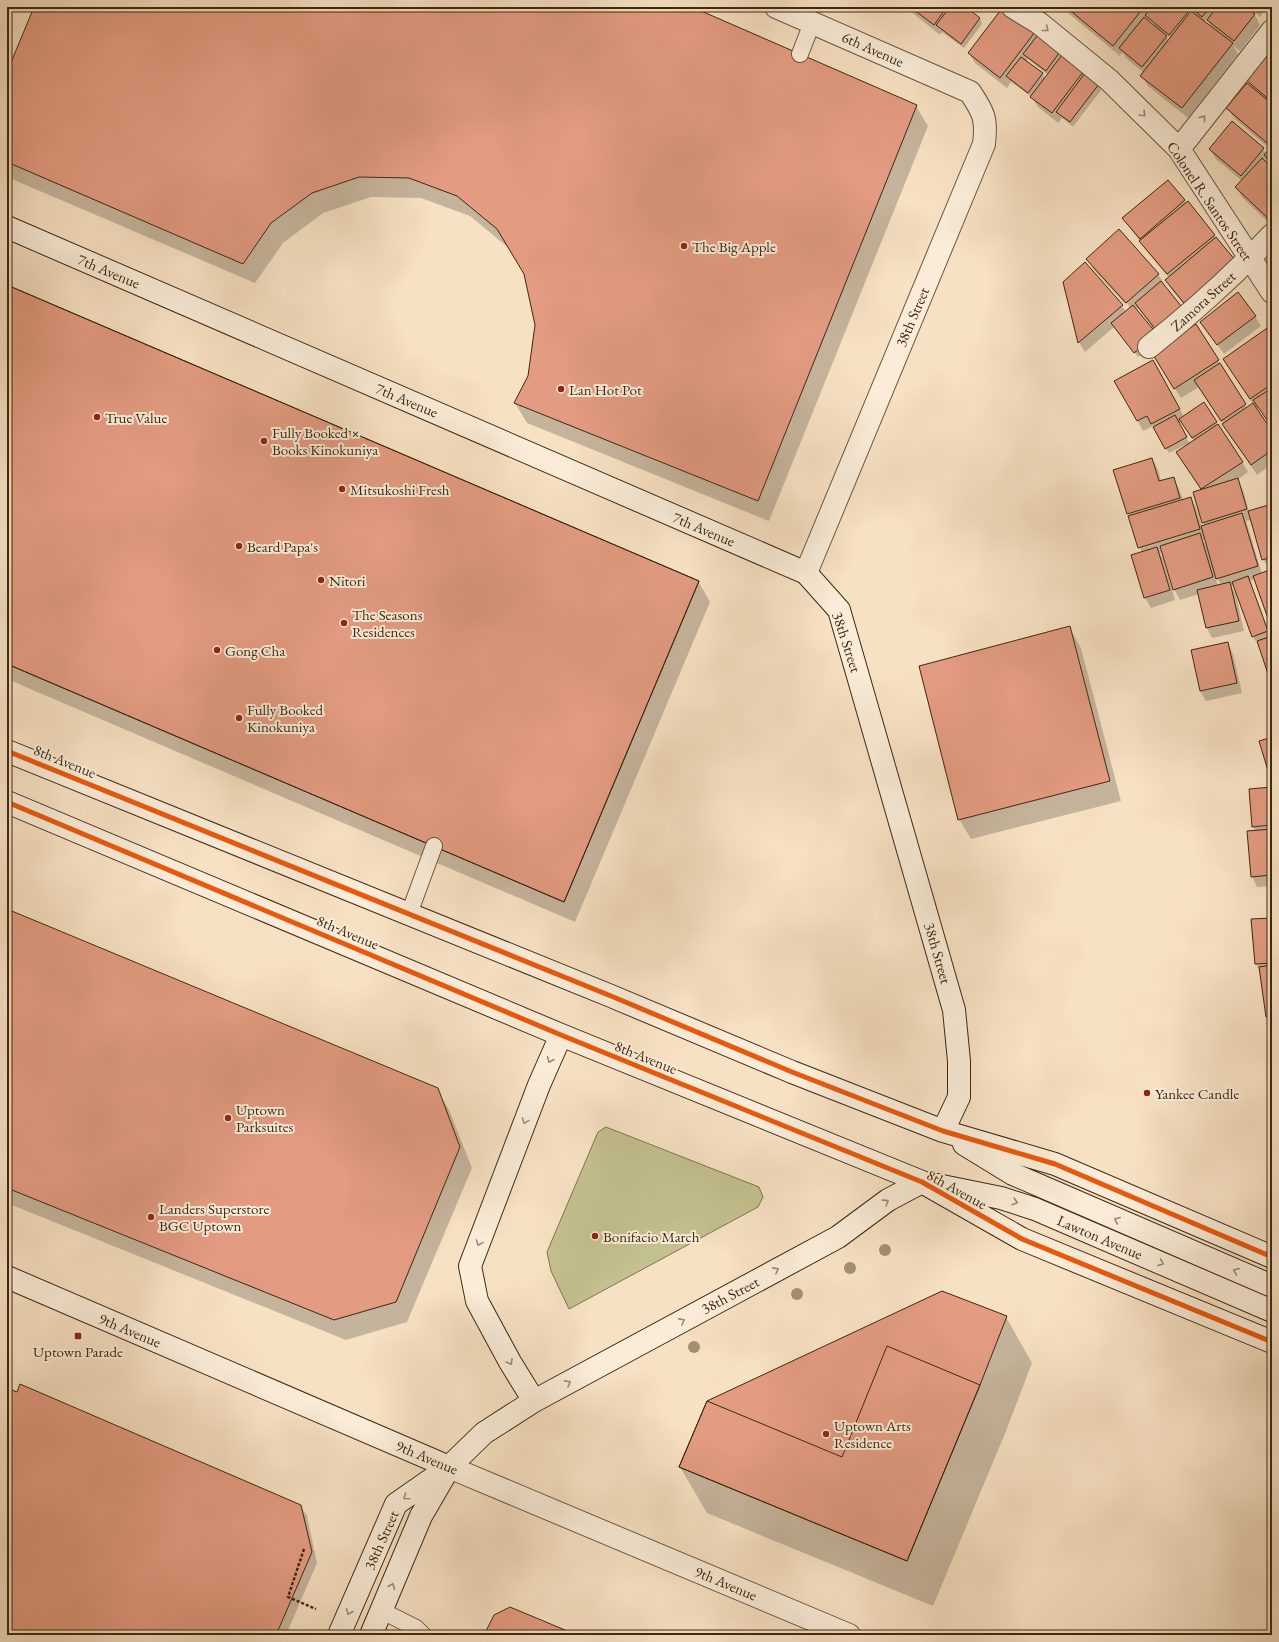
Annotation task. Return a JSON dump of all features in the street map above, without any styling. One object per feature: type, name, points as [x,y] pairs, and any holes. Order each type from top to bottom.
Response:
[{"type":"street","name":"6th Avenue","points":[[776,7],[970,92]]},
{"type":"street","name":"Colonel R. Santos Street","points":[[1014,7],[1038,23],[1109,80],[1179,149],[1272,292]]},
{"type":"street","points":[[1179,149],[1272,31]]},
{"type":"street","name":"38th Street","points":[[943,1131],[959,1097],[959,1061],[954,1010],[839,610],[806,573],[984,144],[986,125],[982,109],[970,92]]},
{"type":"street","name":"7th Avenue","points":[[7,227],[806,573]]},
{"type":"street","name":"Zamora Street","points":[[1149,347],[1169,332],[1250,258],[1272,235]]},
{"type":"street","name":"8th Avenue","points":[[7,751],[582,984],[792,1072],[943,1131],[1055,1164],[1272,1257]]},
{"type":"street","name":"8th Avenue","points":[[7,802],[561,1035],[922,1182],[1022,1239],[1272,1342]]},
{"type":"street","points":[[534,1401],[510,1362],[477,1301],[470,1266],[539,1085],[561,1035]]},
{"type":"street","name":"Lawton Avenue","points":[[943,1131],[1013,1174],[1272,1286]]},
{"type":"street","name":"38th Street","points":[[340,1635],[396,1504],[449,1467],[484,1432],[534,1401],[838,1237],[888,1200],[922,1182]]},
{"type":"street","name":"Lawton Avenue","points":[[922,1182],[970,1191],[1035,1209],[1272,1311]]},
{"type":"street","name":"9th Avenue","points":[[7,1278],[449,1467],[849,1635]]},
{"type":"street","name":"38th Street","points":[[371,1635],[421,1516],[449,1467]]},
{"type":"lane","points":[[800,54],[812,23]]},
{"type":"lane","points":[[409,914],[434,846]]},
{"type":"lane","points":[[382,1610],[416,1628],[423,1635]]},
{"type":"path","points":[[304,1549],[288,1597],[316,1610]]},
{"type":"shaded area","points":[[606,1127],[759,1187],[763,1197],[758,1207],[569,1309],[551,1271],[547,1252],[598,1132]]},
{"type":"building","name":"The Big Apple","points":[[34,7],[692,7],[917,105],[758,501],[514,403],[528,376],[535,325],[524,274],[497,229],[457,196],[409,178],[359,177],[312,193],[271,223],[243,264],[7,162],[7,72]]},
{"type":"building","points":[[910,7],[947,7],[934,25]]},
{"type":"building","points":[[950,7],[966,7],[980,18],[961,44],[936,25]]},
{"type":"building","points":[[1003,7],[1038,28],[1000,78],[968,53]]},
{"type":"building","points":[[1066,7],[1144,7],[1113,46]]},
{"type":"building","points":[[1152,7],[1183,7],[1188,12],[1169,35],[1145,15]]},
{"type":"building","points":[[1190,7],[1210,7],[1202,17]]},
{"type":"building","points":[[1217,7],[1246,7],[1255,14],[1234,41],[1207,20]]},
{"type":"building","points":[[1191,11],[1233,43],[1182,108],[1140,76]]},
{"type":"building","points":[[1144,17],[1167,36],[1142,67],[1119,48]]},
{"type":"building","points":[[1040,32],[1062,49],[1046,71],[1023,54]]},
{"type":"building","points":[[1272,48],[1272,102],[1246,80]]},
{"type":"building","points":[[1062,55],[1083,72],[1052,113],[1030,97]]},
{"type":"building","points":[[1021,57],[1043,73],[1028,93],[1006,76]]},
{"type":"building","points":[[1085,73],[1099,84],[1070,122],[1056,112]]},
{"type":"building","points":[[1247,83],[1272,104],[1272,137],[1267,143],[1226,108]]},
{"type":"building","points":[[1232,121],[1264,148],[1241,176],[1209,149]]},
{"type":"building","points":[[1272,146],[1272,163],[1264,155]]},
{"type":"building","points":[[1262,158],[1272,168],[1272,222],[1235,187]]},
{"type":"building","points":[[1168,180],[1185,200],[1140,239],[1122,218]]},
{"type":"building","points":[[1188,201],[1215,235],[1167,274],[1139,241]]},
{"type":"building","points":[[1119,229],[1159,274],[1126,303],[1086,259]]},
{"type":"building","points":[[1216,237],[1240,266],[1189,309],[1165,280]]},
{"type":"building","points":[[1085,262],[1123,305],[1078,343],[1063,282]]},
{"type":"building","points":[[1161,281],[1186,312],[1159,334],[1135,303]]},
{"type":"building","name":"The Seasons Residences","points":[[7,285],[699,581],[564,902],[7,664]]},
{"type":"building","name":"The Seasons Residences","points":[[7,285],[699,581],[564,902],[7,664]]},
{"type":"building","points":[[1238,292],[1256,316],[1217,345],[1200,322]]},
{"type":"building","points":[[1133,305],[1157,334],[1134,353],[1111,323]]},
{"type":"building","points":[[1196,324],[1219,360],[1174,389],[1152,353]]},
{"type":"building","points":[[1270,326],[1272,328],[1272,384],[1250,399],[1223,359]]},
{"type":"building","points":[[1153,360],[1180,409],[1151,424],[1147,416],[1137,421],[1114,381]]},
{"type":"building","points":[[1220,363],[1246,404],[1221,421],[1194,380]]},
{"type":"building","points":[[1272,388],[1272,427],[1253,400]]},
{"type":"building","points":[[1204,402],[1217,422],[1192,438],[1179,419]]},
{"type":"building","points":[[1253,403],[1272,431],[1272,450],[1251,465],[1222,424]]},
{"type":"building","points":[[1175,415],[1187,437],[1165,449],[1153,427]]},
{"type":"building","points":[[1218,424],[1243,462],[1201,489],[1176,452]]},
{"type":"building","points":[[1152,458],[1159,481],[1174,477],[1180,498],[1127,514],[1113,470]]},
{"type":"building","points":[[1238,478],[1247,509],[1202,523],[1193,492]]},
{"type":"building","points":[[1191,497],[1200,529],[1138,548],[1128,516]]},
{"type":"building","points":[[1272,504],[1272,557],[1262,560],[1248,511]]},
{"type":"building","points":[[1242,513],[1258,566],[1216,579],[1201,526]]},
{"type":"building","points":[[1200,533],[1213,577],[1173,590],[1160,546]]},
{"type":"building","points":[[1157,547],[1170,590],[1144,598],[1131,555]]},
{"type":"building","points":[[1272,569],[1272,630],[1253,576]]},
{"type":"building","points":[[1248,576],[1268,631],[1252,637],[1232,582]]},
{"type":"building","points":[[1230,582],[1239,621],[1206,628],[1197,590]]},
{"type":"building","points":[[1070,626],[1110,781],[958,820],[919,666]]},
{"type":"building","points":[[1272,636],[1272,683],[1271,683],[1257,641]]},
{"type":"building","points":[[1228,642],[1237,683],[1200,691],[1191,650]]},
{"type":"building","points":[[1272,737],[1272,784],[1259,741]]},
{"type":"building","points":[[1272,787],[1272,825],[1252,827],[1249,789]]},
{"type":"building","points":[[1272,829],[1272,875],[1251,877],[1247,831]]},
{"type":"building","name":"Uptown Parksuites","points":[[7,909],[438,1088],[460,1147],[396,1302],[334,1320],[7,1188]]},
{"type":"building","points":[[1272,918],[1272,963],[1255,964],[1251,919]]},
{"type":"building","points":[[1272,965],[1272,1016],[1266,1017],[1259,967]]},
{"type":"building","name":"Uptown Arts Residence","points":[[942,1291],[1007,1316],[907,1561],[679,1467],[707,1401]]},
{"type":"building","name":"Uptown Arts Residence","points":[[887,1346],[980,1385],[907,1561],[679,1467],[707,1401],[842,1457]]},
{"type":"building","points":[[20,1384],[301,1505],[312,1552],[276,1635],[7,1635],[7,1388],[17,1392]]},
{"type":"building","points":[[510,1607],[577,1635],[484,1635],[494,1615]]},
{"type":"cycle path","points":[[7,751],[611,996],[792,1072],[943,1131],[1055,1164],[1272,1257]]},
{"type":"cycle path","points":[[7,802],[561,1035],[922,1182],[1022,1239],[1272,1342]]},
{"type":"place","name":"The Big Apple","points":[[684,246]]},
{"type":"place","name":"Lan Hot Pot","points":[[561,389]]},
{"type":"place","name":"True Value","points":[[97,417]]},
{"type":"place","name":"Fully Booked × Books Kinokuniya","points":[[264,441]]},
{"type":"place","name":"Mitsukoshi Fresh","points":[[342,489]]},
{"type":"place","name":"Beard Papa's","points":[[239,546]]},
{"type":"place","name":"Nitori","points":[[321,580]]},
{"type":"place","name":"The Seasons Residences","points":[[344,623]]},
{"type":"place","name":"Gong Cha","points":[[217,650]]},
{"type":"place","name":"Fully Booked Kinokuniya","points":[[239,718]]},
{"type":"place","name":"Yankee Candle","points":[[1147,1093]]},
{"type":"place","name":"Uptown Parksuites","points":[[228,1118]]},
{"type":"place","name":"Landers Superstore BGC Uptown","points":[[151,1217]]},
{"type":"place","name":"Bonifacio March","points":[[595,1236]]},
{"type":"place","name":"Uptown Parade","points":[[78,1336]]},
{"type":"place","name":"Uptown Arts Residence","points":[[826,1434]]}]
